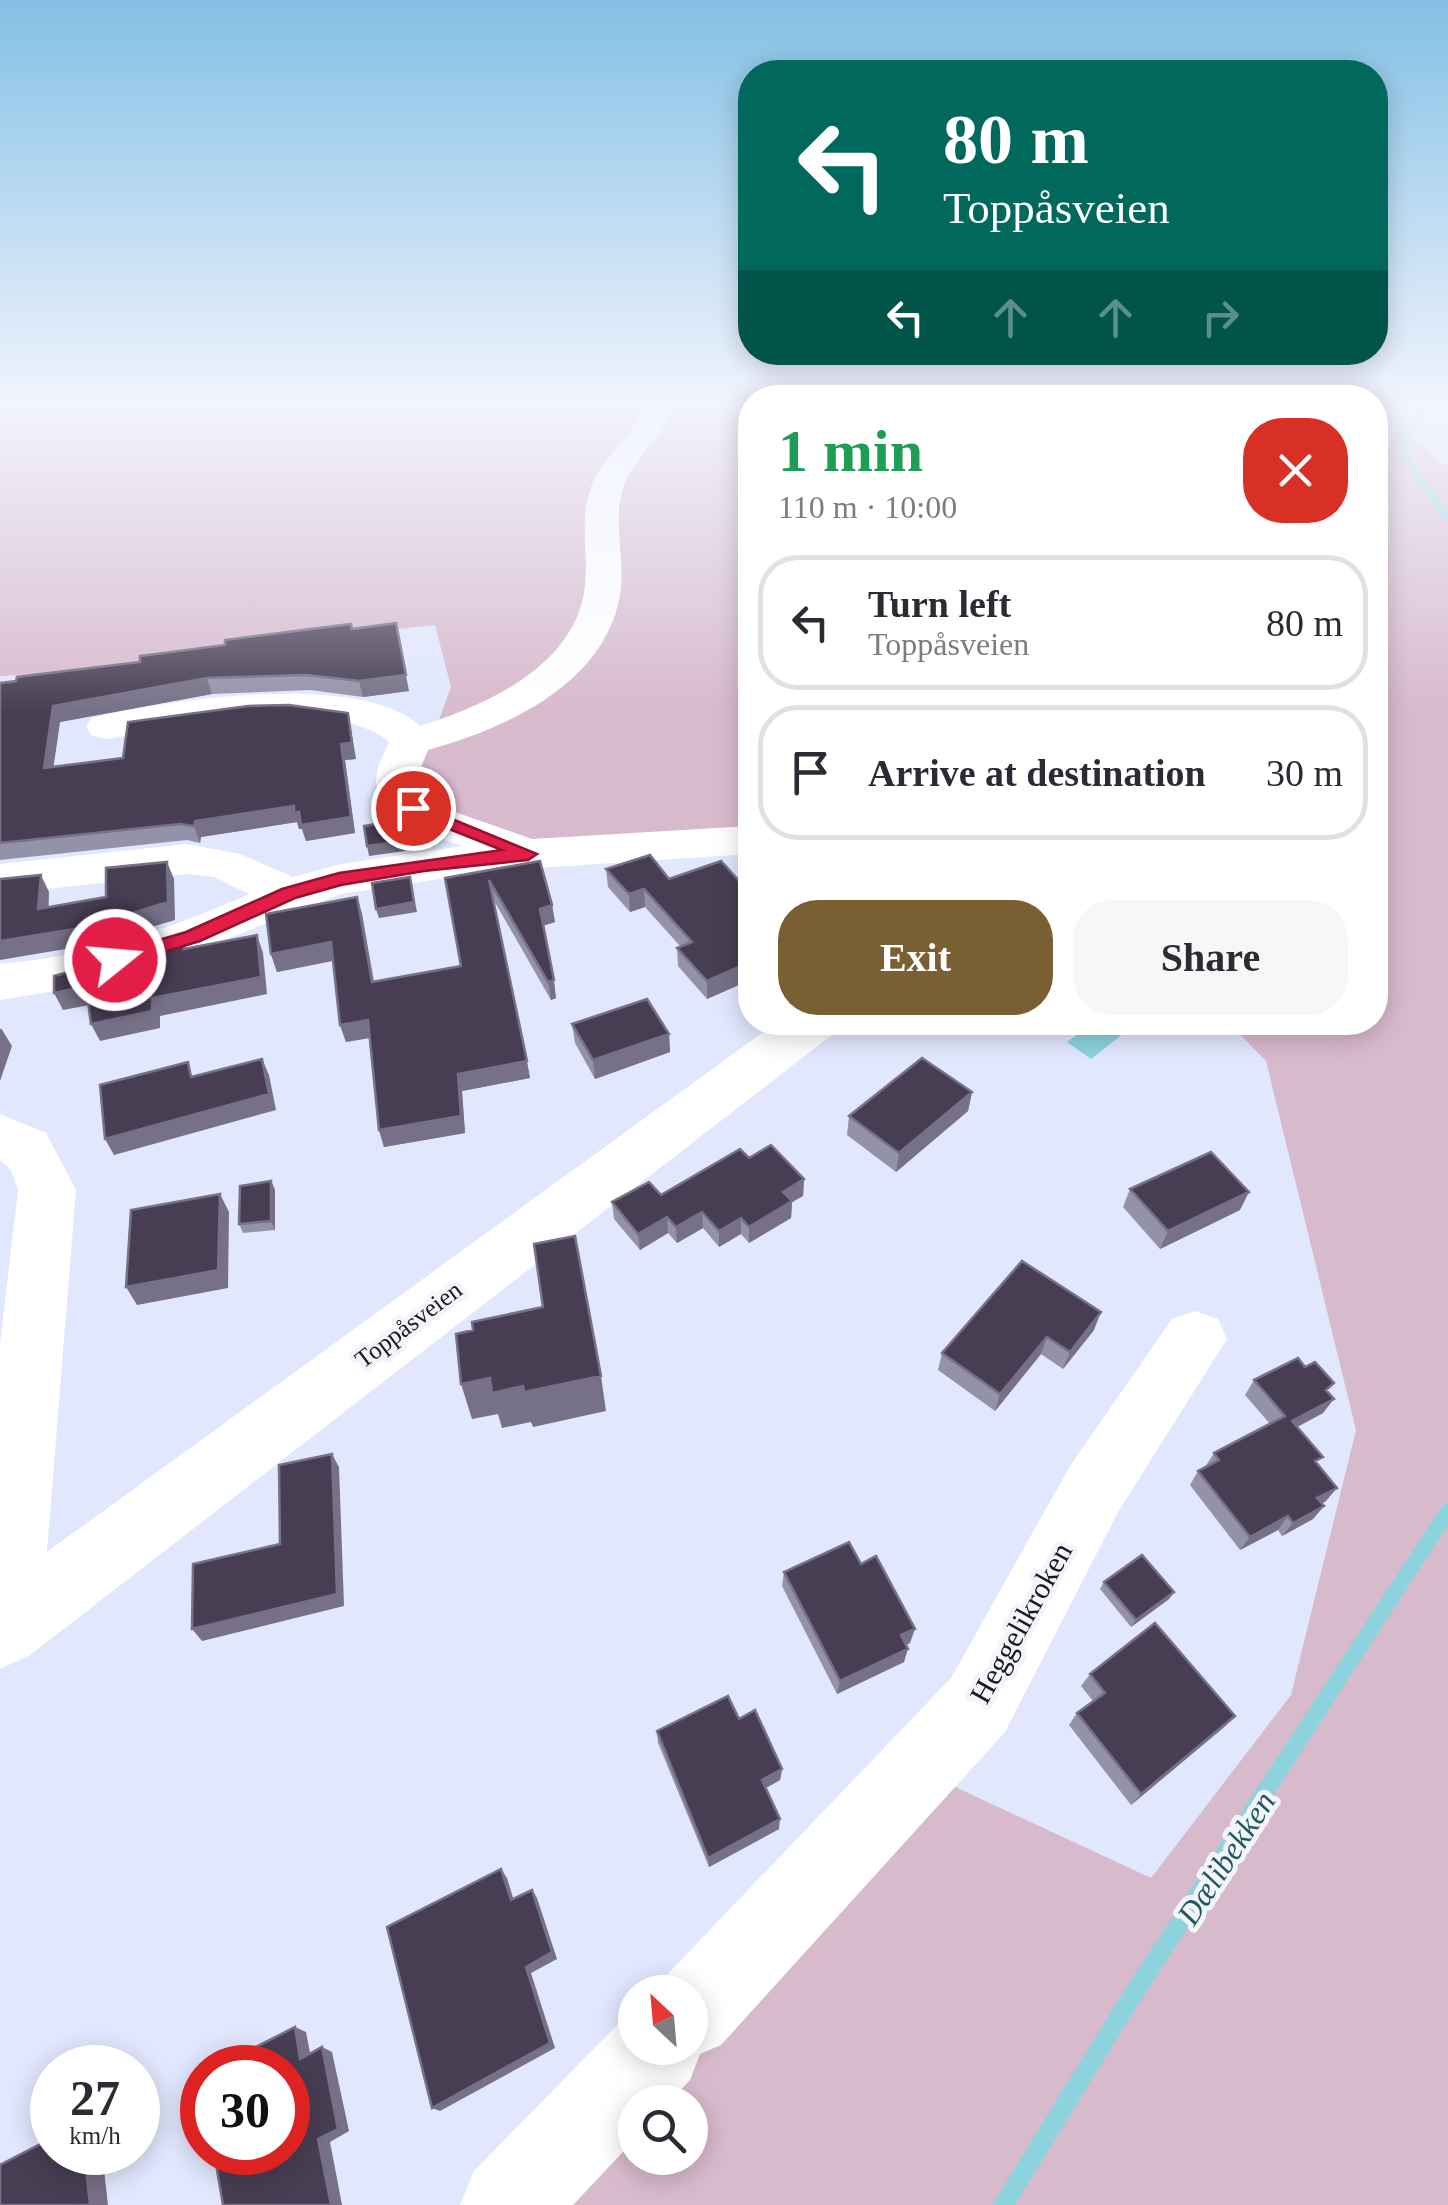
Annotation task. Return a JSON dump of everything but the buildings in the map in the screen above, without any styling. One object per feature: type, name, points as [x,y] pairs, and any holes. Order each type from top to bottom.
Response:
[{"type":"street","points":[[410,742],[439,735],[491,713],[528,693],[570,658],[602,599],[605,507]]},
{"type":"street","points":[[107,727],[290,703],[327,707],[390,723],[405,732],[410,742],[398,772],[398,793],[413,808],[528,854]]},
{"type":"street","points":[[0,982],[54,974],[193,936],[288,894],[339,879],[424,864],[528,854],[738,841]]},
{"type":"street","points":[[0,879],[187,860],[224,864],[288,894]]},
{"type":"street","name":"Toppåsveien","points":[[2,1630],[797,1035]]},
{"type":"street","name":"Toppåsveien","points":[[0,1136],[18,1140],[35,1157],[46,1190],[2,1630]]},
{"type":"street","name":"Heggelikroken","points":[[708,1995],[913,1779],[978,1704],[1094,1489],[1195,1339]]},
{"type":"street","points":[[508,2205],[642,2065]]},
{"type":"shaded area","points":[[0,507],[738,507],[738,830],[567,843],[517,838],[424,807],[409,772],[429,747],[451,687],[435,625],[243,646],[53,685],[39,674],[0,676]]},
{"type":"shaded area","points":[[1388,507],[1448,507],[1448,2205],[509,2205],[618,2097],[618,2175],[708,2175],[708,2085],[630,2085],[650,2065],[708,2065],[708,2028],[936,1778],[1151,1878],[1291,1695],[1356,1430],[1266,1061],[1241,1035],[1388,1035]]},
{"type":"shaded area","points":[[1077,1035],[1121,1035],[1091,1059],[1067,1042]]},
{"type":"waterway","name":"Dælibekken","points":[[1440,507],[1448,518]]},
{"type":"waterway","name":"Dælibekken","points":[[1003,2205],[1125,2007],[1448,1511]]},
{"type":"route","points":[[115,960],[193,936],[288,894],[339,879],[424,864],[528,854],[413,808]]}]
